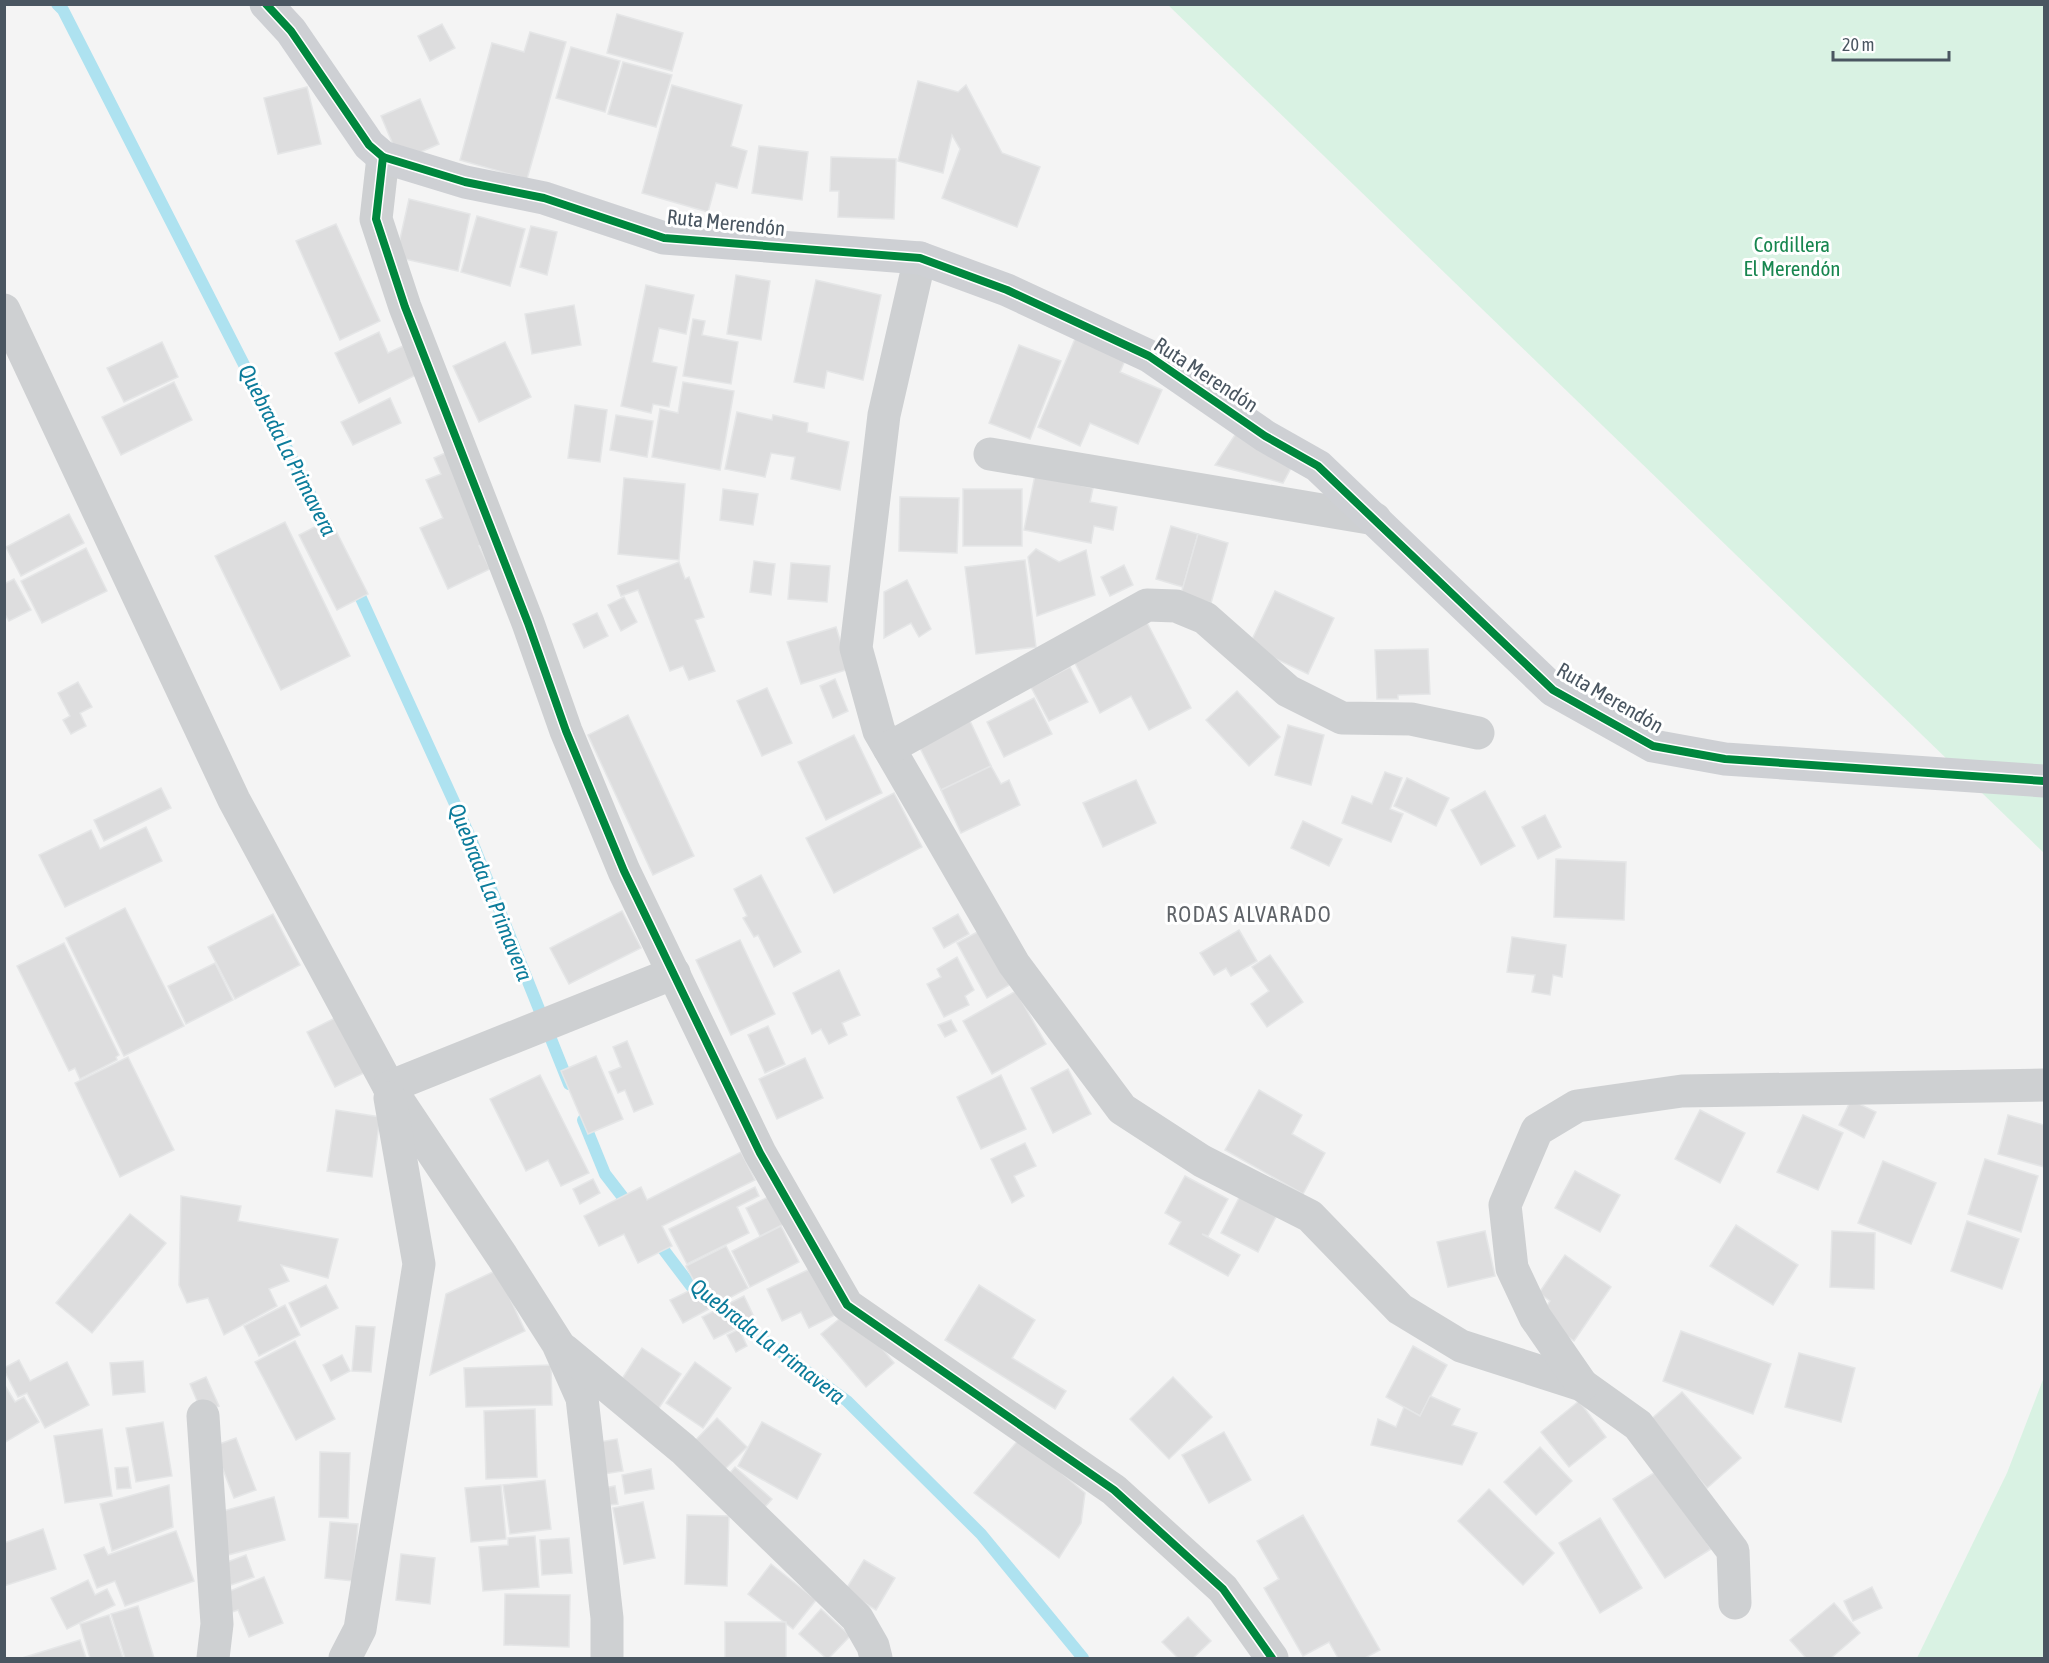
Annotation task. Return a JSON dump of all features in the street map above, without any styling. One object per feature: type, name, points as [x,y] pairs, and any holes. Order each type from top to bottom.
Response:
[{"type":"street","name":"Ruta Merendón","points":[[267,4],[291,31],[369,145],[383,157],[465,182],[543,198],[664,238],[920,258],[1007,290],[1149,356],[1265,436],[1318,466],[1552,690],[1653,746],[1725,759],[2044,781]]},
{"type":"street","points":[[383,157],[376,219],[405,307],[528,623],[566,731],[624,871],[760,1153],[847,1305],[1114,1490],[1223,1589],[1272,1659]]},
{"type":"street","points":[[920,258],[884,415],[856,648],[879,731],[1014,964],[1122,1109],[1202,1161],[1310,1216],[1400,1310],[1461,1346],[1582,1385],[1638,1425],[1733,1551],[1735,1603]]},
{"type":"street","points":[[4,310],[234,800],[388,1087],[502,1256],[558,1344],[582,1398],[606,1618],[607,1659]]},
{"type":"street","points":[[990,454],[1375,519]]},
{"type":"street","points":[[889,748],[1147,605],[1176,606],[1205,618],[1288,691],[1342,718],[1411,719],[1478,733]]},
{"type":"street","points":[[388,1087],[674,973]]},
{"type":"street","points":[[1582,1385],[1535,1317],[1512,1268],[1505,1205],[1536,1130],[1578,1106],[1682,1092],[2044,1085]]},
{"type":"street","points":[[345,1659],[360,1629],[419,1264],[388,1087]]},
{"type":"street","points":[[558,1344],[682,1449],[857,1618],[873,1646],[876,1659]]},
{"type":"street","points":[[203,1416],[217,1624],[213,1659]]},
{"type":"green space","name":"Cordillera El Merendón","points":[[1168,5],[2044,5],[2044,853]]},
{"type":"green space","points":[[2044,1377],[2044,1658],[1917,1658],[2007,1473]]},
{"type":"building","points":[[617,14],[683,33],[672,71],[607,53]]},
{"type":"building","points":[[442,24],[455,48],[430,61],[418,36]]},
{"type":"building","points":[[530,32],[566,42],[527,179],[460,160],[492,43],[524,52]]},
{"type":"building","points":[[571,47],[620,61],[605,112],[556,98]]},
{"type":"building","points":[[623,62],[672,75],[656,127],[608,114]]},
{"type":"building","points":[[918,81],[958,92],[966,85],[1002,153],[1040,167],[1017,227],[942,198],[960,149],[952,135],[943,173],[898,161]]},
{"type":"building","points":[[672,85],[742,105],[731,146],[747,151],[737,188],[716,183],[708,212],[642,193]]},
{"type":"building","points":[[307,87],[321,144],[278,154],[264,98]]},
{"type":"building","points":[[420,99],[439,144],[400,161],[381,116]]},
{"type":"building","points":[[759,146],[808,152],[802,200],[752,193]]},
{"type":"building","points":[[831,157],[896,159],[894,219],[838,217],[839,191],[830,191]]},
{"type":"building","points":[[409,199],[470,214],[458,271],[396,257]]},
{"type":"building","points":[[477,216],[525,229],[510,286],[461,272]]},
{"type":"building","points":[[336,224],[380,321],[340,340],[296,241]]},
{"type":"building","points":[[531,226],[557,232],[547,275],[520,267]]},
{"type":"building","points":[[736,275],[770,281],[761,340],[727,334]]},
{"type":"building","points":[[816,280],[881,295],[863,380],[827,371],[824,388],[794,382]]},
{"type":"building","points":[[646,285],[694,295],[686,334],[659,328],[652,362],[677,367],[669,407],[653,404],[651,413],[621,406]]},
{"type":"building","points":[[574,305],[581,345],[532,354],[525,314]]},
{"type":"building","points":[[693,319],[705,321],[702,335],[738,342],[731,384],[683,376]]},
{"type":"building","points":[[1080,327],[1130,349],[1120,372],[1162,390],[1138,444],[1090,423],[1080,446],[1038,427]]},
{"type":"building","points":[[379,332],[388,353],[403,346],[416,375],[359,403],[335,353]]},
{"type":"building","points":[[162,342],[178,377],[124,402],[107,368]]},
{"type":"building","points":[[505,342],[531,397],[479,422],[453,366]]},
{"type":"building","points":[[1019,345],[1061,361],[1030,439],[989,423]]},
{"type":"building","points":[[174,382],[192,420],[121,455],[102,417]]},
{"type":"building","points":[[683,382],[734,391],[720,470],[652,457],[660,409],[678,413]]},
{"type":"building","points":[[390,398],[401,423],[353,445],[341,422]]},
{"type":"building","points":[[575,405],[607,410],[600,462],[568,458]]},
{"type":"building","points":[[737,412],[772,420],[773,415],[808,423],[807,432],[849,442],[840,490],[791,479],[795,457],[771,453],[765,477],[725,469]]},
{"type":"building","points":[[616,415],[653,421],[647,457],[610,450]]},
{"type":"building","points":[[1237,432],[1291,468],[1283,483],[1215,465]]},
{"type":"building","points":[[452,450],[493,540],[479,546],[490,569],[448,589],[420,528],[443,518],[426,480],[441,474],[434,458]]},
{"type":"building","points":[[1035,475],[1093,488],[1090,502],[1117,507],[1113,530],[1094,526],[1091,543],[1024,530]]},
{"type":"building","points":[[624,478],[685,484],[679,560],[618,554]]},
{"type":"building","points":[[723,489],[758,494],[753,525],[720,520]]},
{"type":"building","points":[[963,489],[1022,489],[1022,546],[963,546]]},
{"type":"building","points":[[900,497],[959,498],[957,553],[899,551]]},
{"type":"building","points":[[69,514],[84,543],[21,576],[6,547]]},
{"type":"building","points":[[330,519],[368,594],[337,610],[299,535]]},
{"type":"building","points":[[285,522],[350,656],[281,690],[215,556]]},
{"type":"building","points":[[1171,526],[1198,534],[1183,587],[1156,579]]},
{"type":"building","points":[[1198,534],[1228,543],[1211,603],[1181,594]]},
{"type":"building","points":[[86,548],[107,591],[42,623],[21,581]]},
{"type":"building","points":[[1036,549],[1059,562],[1086,550],[1095,595],[1037,616],[1028,557]]},
{"type":"building","points":[[1025,560],[1036,647],[976,654],[965,567]]},
{"type":"building","points":[[754,561],[775,564],[771,595],[750,592]]},
{"type":"building","points":[[679,562],[685,579],[689,577],[704,617],[695,620],[715,671],[689,680],[683,666],[670,671],[638,590],[621,596],[617,586]]},
{"type":"building","points":[[791,563],[830,566],[827,602],[788,599]]},
{"type":"building","points":[[1124,565],[1133,585],[1110,596],[1101,577]]},
{"type":"building","points":[[14,579],[31,610],[9,621],[4,613],[4,584]]},
{"type":"building","points":[[907,580],[931,629],[919,637],[911,623],[884,638],[884,592]]},
{"type":"building","points":[[1275,591],[1334,618],[1308,674],[1249,646]]},
{"type":"building","points":[[624,597],[637,622],[621,631],[608,605]]},
{"type":"building","points":[[597,613],[608,636],[584,648],[573,624]]},
{"type":"building","points":[[1143,615],[1191,708],[1149,730],[1131,696],[1100,713],[1070,653]]},
{"type":"building","points":[[836,627],[849,669],[801,684],[787,642]]},
{"type":"building","points":[[1428,649],[1430,694],[1398,695],[1398,699],[1377,699],[1375,650]]},
{"type":"building","points":[[1070,667],[1088,702],[1049,721],[1031,687]]},
{"type":"building","points":[[835,679],[848,711],[833,718],[820,686]]},
{"type":"building","points":[[78,682],[92,707],[80,713],[86,726],[71,734],[63,720],[70,716],[58,693]]},
{"type":"building","points":[[767,688],[792,743],[762,756],[737,701]]},
{"type":"building","points":[[1237,691],[1280,737],[1249,766],[1206,720]]},
{"type":"building","points":[[1034,698],[1052,734],[1004,757],[987,722]]},
{"type":"building","points":[[628,715],[694,856],[653,875],[588,735]]},
{"type":"building","points":[[970,721],[991,766],[941,790],[919,746]]},
{"type":"building","points":[[1288,725],[1324,735],[1311,785],[1275,775]]},
{"type":"building","points":[[854,735],[882,793],[826,820],[798,762]]},
{"type":"building","points":[[991,766],[1001,784],[1009,780],[1020,805],[961,833],[941,790]]},
{"type":"building","points":[[1385,772],[1402,778],[1390,809],[1403,814],[1391,842],[1342,823],[1352,796],[1372,804]]},
{"type":"building","points":[[1407,778],[1449,798],[1436,826],[1394,806]]},
{"type":"building","points":[[1136,780],[1156,823],[1103,847],[1083,803]]},
{"type":"building","points":[[161,788],[171,808],[104,841],[94,820]]},
{"type":"building","points":[[1485,791],[1515,846],[1481,865],[1451,810]]},
{"type":"building","points":[[894,793],[922,847],[834,893],[806,838]]},
{"type":"building","points":[[1545,815],[1561,847],[1538,859],[1522,827]]},
{"type":"building","points":[[1303,821],[1342,839],[1329,866],[1291,848]]},
{"type":"building","points":[[146,827],[162,861],[65,907],[39,855],[91,830],[100,849]]},
{"type":"building","points":[[1556,859],[1626,862],[1624,920],[1554,917]]},
{"type":"building","points":[[761,875],[801,952],[774,967],[758,935],[754,937],[743,918],[747,916],[734,889]]},
{"type":"building","points":[[125,908],[184,1026],[124,1056],[66,938]]},
{"type":"building","points":[[622,911],[641,948],[569,984],[550,948]]},
{"type":"building","points":[[273,914],[300,965],[235,999],[208,947]]},
{"type":"building","points":[[958,914],[969,934],[944,948],[933,928]]},
{"type":"building","points":[[981,930],[1011,984],[987,998],[957,943]]},
{"type":"building","points":[[1239,930],[1257,961],[1231,976],[1226,968],[1214,975],[1200,953]]},
{"type":"building","points":[[1512,937],[1566,945],[1562,977],[1553,975],[1550,995],[1532,992],[1535,975],[1507,972]]},
{"type":"building","points":[[740,940],[775,1014],[731,1035],[696,960]]},
{"type":"building","points":[[64,943],[119,1055],[116,1057],[117,1060],[80,1079],[75,1068],[69,1071],[17,966]]},
{"type":"building","points":[[1270,955],[1303,1002],[1267,1027],[1251,1004],[1269,991],[1252,967]]},
{"type":"building","points":[[957,957],[974,990],[965,996],[969,1005],[944,1017],[927,984],[941,977],[937,969]]},
{"type":"building","points":[[215,963],[233,1000],[186,1024],[168,986]]},
{"type":"building","points":[[839,970],[860,1015],[842,1023],[847,1035],[829,1044],[821,1029],[812,1034],[793,993]]},
{"type":"building","points":[[1016,991],[1046,1044],[992,1074],[963,1021]]},
{"type":"building","points":[[341,1015],[370,1070],[335,1087],[307,1032]]},
{"type":"building","points":[[951,1020],[957,1031],[945,1037],[938,1025]]},
{"type":"building","points":[[768,1026],[785,1064],[765,1073],[748,1035]]},
{"type":"building","points":[[627,1041],[653,1104],[634,1112],[625,1090],[618,1093],[609,1072],[621,1067],[613,1047]]},
{"type":"building","points":[[596,1056],[623,1119],[588,1134],[561,1071]]},
{"type":"building","points":[[128,1057],[174,1150],[120,1177],[75,1083]]},
{"type":"building","points":[[805,1058],[823,1098],[777,1119],[759,1079]]},
{"type":"building","points":[[1068,1069],[1091,1114],[1053,1133],[1031,1088]]},
{"type":"building","points":[[540,1075],[589,1173],[561,1186],[548,1160],[526,1171],[490,1099]]},
{"type":"building","points":[[1001,1075],[1026,1129],[981,1149],[957,1097]]},
{"type":"building","points":[[1259,1090],[1302,1115],[1292,1134],[1325,1153],[1303,1194],[1225,1150]]},
{"type":"building","points":[[1851,1100],[1876,1112],[1864,1138],[1839,1125]]},
{"type":"building","points":[[336,1110],[380,1117],[372,1177],[327,1171]]},
{"type":"building","points":[[1700,1110],[1745,1133],[1720,1183],[1675,1159]]},
{"type":"building","points":[[1803,1115],[1843,1133],[1818,1190],[1777,1172]]},
{"type":"building","points":[[2008,1115],[2044,1125],[2044,1167],[1998,1154]]},
{"type":"building","points":[[1025,1143],[1036,1166],[1014,1176],[1024,1196],[1012,1203],[991,1159]]},
{"type":"building","points":[[741,1152],[755,1180],[662,1226],[672,1246],[638,1263],[624,1234],[599,1246],[584,1216],[641,1187],[647,1200]]},
{"type":"building","points":[[1985,1159],[2038,1176],[2021,1232],[1968,1214]]},
{"type":"building","points":[[1883,1161],[1936,1183],[1911,1244],[1858,1223]]},
{"type":"building","points":[[1575,1171],[1620,1195],[1600,1232],[1555,1208]]},
{"type":"building","points":[[1185,1176],[1228,1199],[1208,1236],[1202,1234],[1240,1255],[1228,1276],[1169,1244],[1181,1222],[1165,1213]]},
{"type":"building","points":[[593,1179],[600,1193],[580,1204],[573,1189]]},
{"type":"building","points":[[755,1187],[759,1196],[737,1207],[749,1233],[687,1264],[669,1229]]},
{"type":"building","points":[[776,1193],[790,1221],[760,1236],[746,1208]]},
{"type":"building","points":[[1241,1194],[1278,1213],[1258,1252],[1221,1233]]},
{"type":"building","points":[[181,1196],[241,1206],[238,1221],[338,1239],[328,1278],[281,1265],[289,1281],[269,1289],[277,1306],[224,1335],[208,1298],[187,1303],[179,1285]]},
{"type":"building","points":[[130,1214],[166,1243],[92,1333],[56,1303]]},
{"type":"building","points":[[1967,1221],[2019,1239],[2002,1289],[1951,1271]]},
{"type":"building","points":[[1736,1225],[1798,1265],[1773,1305],[1710,1266]]},
{"type":"building","points":[[781,1226],[799,1262],[750,1287],[732,1251]]},
{"type":"building","points":[[1485,1231],[1495,1276],[1448,1287],[1437,1242]]},
{"type":"building","points":[[1832,1231],[1875,1233],[1874,1289],[1830,1287]]},
{"type":"building","points":[[726,1246],[748,1288],[683,1323],[670,1300],[697,1287],[686,1266]]},
{"type":"building","points":[[1565,1255],[1611,1287],[1574,1341],[1540,1317],[1550,1301],[1539,1293]]},
{"type":"building","points":[[812,1268],[835,1315],[809,1328],[801,1312],[782,1321],[767,1289]]},
{"type":"building","points":[[497,1270],[525,1331],[430,1375],[446,1294]]},
{"type":"building","points":[[326,1285],[338,1308],[301,1327],[289,1303]]},
{"type":"building","points":[[979,1285],[1035,1320],[1012,1358],[1066,1391],[1055,1409],[945,1340]]},
{"type":"building","points":[[744,1296],[755,1319],[714,1339],[702,1317]]},
{"type":"building","points":[[285,1305],[300,1335],[259,1356],[244,1326]]},
{"type":"building","points":[[850,1310],[894,1363],[866,1387],[821,1334]]},
{"type":"building","points":[[356,1326],[375,1327],[371,1372],[352,1371]]},
{"type":"building","points":[[739,1329],[747,1346],[736,1352],[727,1335]]},
{"type":"building","points":[[1681,1331],[1771,1364],[1753,1414],[1663,1381]]},
{"type":"building","points":[[295,1341],[335,1419],[296,1440],[255,1362]]},
{"type":"building","points":[[1413,1346],[1447,1365],[1420,1416],[1386,1397]]},
{"type":"building","points":[[642,1348],[681,1374],[657,1411],[618,1385]]},
{"type":"building","points":[[1799,1353],[1855,1368],[1841,1422],[1785,1407]]},
{"type":"building","points":[[342,1355],[350,1371],[331,1381],[323,1365]]},
{"type":"building","points":[[19,1360],[30,1381],[67,1362],[89,1405],[45,1428],[27,1393],[18,1397],[4,1370]]},
{"type":"building","points":[[143,1361],[145,1392],[113,1395],[110,1363]]},
{"type":"building","points":[[695,1362],[731,1388],[703,1428],[666,1403]]},
{"type":"building","points":[[551,1365],[552,1405],[466,1407],[464,1368]]},
{"type":"building","points":[[206,1377],[219,1406],[202,1413],[190,1384]]},
{"type":"building","points":[[1173,1377],[1212,1417],[1169,1459],[1130,1419]]},
{"type":"building","points":[[4,1384],[15,1402],[24,1397],[39,1422],[4,1443]]},
{"type":"building","points":[[1682,1392],[1741,1458],[1707,1488],[1649,1421]]},
{"type":"building","points":[[1430,1396],[1460,1409],[1452,1425],[1477,1433],[1462,1465],[1371,1445],[1378,1419],[1396,1427],[1404,1407],[1420,1416]]},
{"type":"building","points":[[1579,1401],[1606,1437],[1569,1467],[1541,1432]]},
{"type":"building","points":[[535,1409],[537,1477],[486,1479],[484,1411]]},
{"type":"building","points":[[717,1418],[747,1447],[717,1477],[688,1448]]},
{"type":"building","points":[[163,1422],[172,1476],[136,1482],[126,1428]]},
{"type":"building","points":[[762,1422],[821,1454],[797,1499],[738,1466]]},
{"type":"building","points":[[102,1429],[112,1496],[65,1503],[54,1436]]},
{"type":"building","points":[[1224,1432],[1251,1480],[1209,1503],[1182,1455]]},
{"type":"building","points":[[236,1438],[256,1490],[234,1498],[214,1446]]},
{"type":"building","points":[[1020,1438],[1085,1493],[1081,1523],[1059,1558],[974,1493]]},
{"type":"building","points":[[617,1439],[623,1471],[598,1475],[593,1443]]},
{"type":"building","points":[[1540,1447],[1572,1481],[1536,1515],[1504,1482]]},
{"type":"building","points":[[320,1452],[350,1453],[348,1518],[319,1517]]},
{"type":"building","points":[[128,1467],[131,1488],[117,1489],[115,1468]]},
{"type":"building","points":[[735,1467],[772,1499],[758,1515],[722,1482]]},
{"type":"building","points":[[651,1469],[654,1489],[625,1494],[622,1475]]},
{"type":"building","points":[[1660,1469],[1711,1549],[1665,1578],[1613,1499]]},
{"type":"building","points":[[545,1480],[551,1529],[510,1534],[503,1485]]},
{"type":"building","points":[[169,1485],[173,1527],[112,1551],[100,1504]]},
{"type":"building","points":[[501,1485],[506,1539],[471,1542],[465,1488]]},
{"type":"building","points":[[615,1486],[618,1504],[609,1505],[599,1489]]},
{"type":"building","points":[[1489,1489],[1554,1553],[1523,1585],[1458,1521]]},
{"type":"building","points":[[274,1497],[285,1540],[224,1556],[212,1514]]},
{"type":"building","points":[[643,1502],[655,1558],[624,1564],[613,1508]]},
{"type":"building","points":[[687,1515],[729,1516],[727,1586],[685,1584]]},
{"type":"building","points":[[1303,1515],[1380,1650],[1365,1658],[1338,1658],[1329,1642],[1303,1656],[1264,1588],[1279,1579],[1257,1541]]},
{"type":"building","points":[[1600,1518],[1642,1588],[1600,1613],[1559,1543]]},
{"type":"building","points":[[330,1522],[358,1524],[353,1581],[325,1578]]},
{"type":"building","points":[[43,1529],[56,1569],[4,1586],[4,1543]]},
{"type":"building","points":[[176,1531],[194,1581],[125,1606],[115,1581],[97,1588],[84,1555],[104,1547],[108,1555]]},
{"type":"building","points":[[535,1536],[539,1587],[483,1591],[479,1547],[508,1545],[508,1538]]},
{"type":"building","points":[[569,1538],[572,1573],[542,1575],[540,1540]]},
{"type":"building","points":[[401,1554],[435,1558],[430,1604],[396,1600]]},
{"type":"building","points":[[246,1555],[254,1577],[222,1588],[214,1567]]},
{"type":"building","points":[[864,1560],[895,1578],[876,1610],[845,1591]]},
{"type":"building","points":[[771,1564],[816,1600],[793,1629],[748,1594]]},
{"type":"building","points":[[264,1577],[283,1623],[249,1637],[238,1610],[226,1614],[218,1596]]},
{"type":"building","points":[[88,1580],[95,1595],[107,1589],[115,1605],[67,1629],[51,1598]]},
{"type":"building","points":[[1872,1587],[1882,1608],[1853,1621],[1844,1601]]},
{"type":"building","points":[[505,1594],[570,1595],[569,1647],[504,1645]]},
{"type":"building","points":[[1834,1603],[1860,1633],[1831,1658],[1806,1658],[1790,1640]]},
{"type":"building","points":[[138,1606],[154,1658],[125,1658],[111,1614]]},
{"type":"building","points":[[821,1609],[850,1636],[829,1658],[826,1658],[799,1634]]},
{"type":"building","points":[[109,1615],[123,1658],[90,1658],[80,1624]]},
{"type":"building","points":[[1188,1617],[1211,1641],[1193,1658],[1178,1658],[1162,1642]]},
{"type":"building","points":[[725,1622],[786,1622],[786,1658],[725,1658]]},
{"type":"building","points":[[80,1640],[86,1658],[22,1658]]},
{"type":"waterway","name":"Quebrada La Primavera","points":[[57,4],[63,10],[332,537]]},
{"type":"waterway","name":"Quebrada La Primavera","points":[[355,585],[471,839],[569,1084]]},
{"type":"waterway","name":"Quebrada La Primavera","points":[[583,1120],[605,1174],[632,1209]]},
{"type":"waterway","name":"Quebrada La Primavera","points":[[654,1237],[691,1286],[847,1401],[981,1534],[1083,1658]]},
{"type":"cycle path","points":[[266,4],[291,31],[369,145],[383,157],[465,182],[544,198],[664,238],[920,258],[1007,290],[1149,356],[1265,436],[1318,466],[1553,690],[1653,746],[1725,759],[2044,781]]},
{"type":"cycle path","points":[[383,157],[376,219],[405,307],[528,623],[566,731],[624,871],[760,1153],[847,1305],[1114,1490],[1223,1589],[1272,1658]]},
{"type":"district","name":"RODAS ALVARADO","points":[[1249,914]]}]
